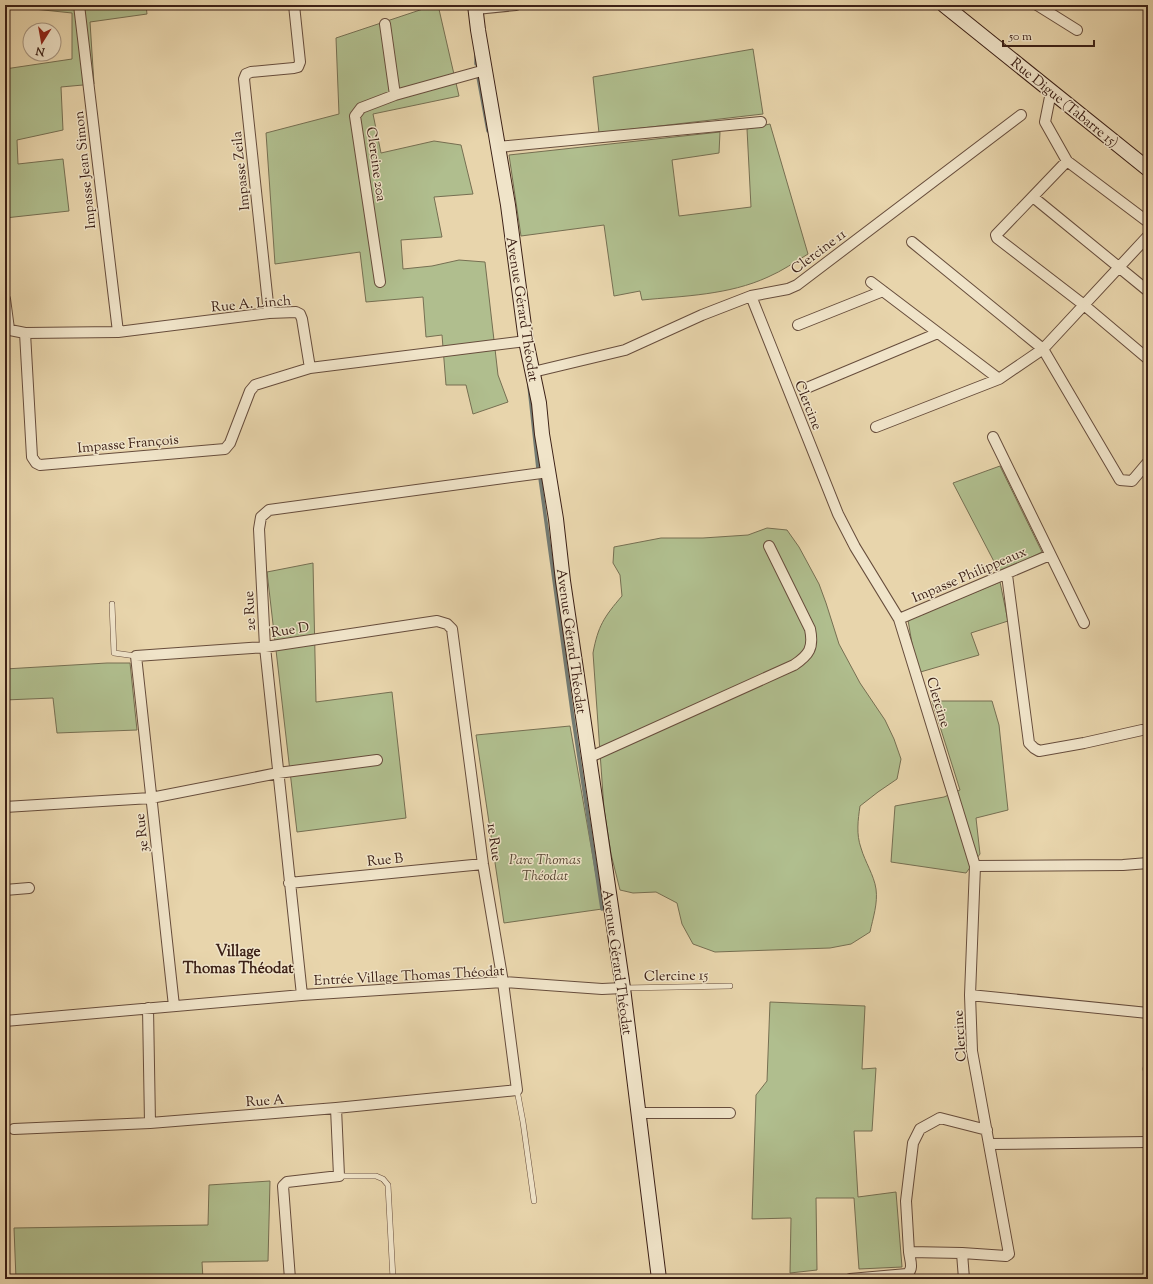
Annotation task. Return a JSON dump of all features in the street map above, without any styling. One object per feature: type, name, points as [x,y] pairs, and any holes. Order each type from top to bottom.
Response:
[{"type":"street","name":"Impasse Jean Simon","points":[[79,5],[118,332]]},
{"type":"street","name":"Impasse Zeila","points":[[269,313],[244,79],[246,74],[251,72],[298,67],[300,62],[294,5]]},
{"type":"street","points":[[475,7],[516,5]]},
{"type":"street","name":"Rue Digue (Tabarre 15)","points":[[944,5],[1148,169]]},
{"type":"street","points":[[1037,5],[1077,30]]},
{"type":"street","name":"Avenue Gérard Théodat","points":[[475,7],[518,275],[523,342],[533,372],[539,403],[542,434],[556,519],[563,581],[588,758],[623,988],[659,1279]]},
{"type":"street","points":[[385,24],[395,95]]},
{"type":"street","name":"Clercine 20a","points":[[380,282],[356,116],[361,108],[395,95],[485,70]]},
{"type":"street","points":[[1051,92],[1045,122],[1067,161],[1148,222]]},
{"type":"street","name":"Clercine 11","points":[[533,372],[625,350],[702,315],[751,296],[788,289],[797,285],[1021,115]]},
{"type":"street","points":[[498,147],[761,122]]},
{"type":"street","points":[[1067,161],[996,235],[997,238],[1084,305],[1148,359]]},
{"type":"street","points":[[1033,197],[1148,291]]},
{"type":"street","points":[[876,427],[999,379],[1043,349],[1148,236]]},
{"type":"street","points":[[912,242],[1043,349],[1120,480],[1132,481],[1148,462]]},
{"type":"street","points":[[872,282],[999,379]]},
{"type":"street","points":[[798,325],[883,290]]},
{"type":"street","name":"Clercine","points":[[751,296],[838,514],[855,547],[899,619],[974,866],[970,995],[972,1051],[1009,1254],[1006,1256],[962,1253]]},
{"type":"street","points":[[5,299],[7,329]]},
{"type":"street","name":"Rue A. Linch","points":[[7,329],[25,333],[118,332],[269,313],[296,312],[300,314],[302,318],[310,368]]},
{"type":"street","name":"Impasse François","points":[[25,333],[32,457],[36,463],[40,465],[225,449],[230,443],[250,391],[255,386],[310,368]]},
{"type":"street","points":[[809,387],[938,333]]},
{"type":"street","points":[[310,368],[523,342]]},
{"type":"street","points":[[992,437],[1084,623]]},
{"type":"street","name":"2e Rue","points":[[302,995],[265,647],[259,529],[261,517],[269,510],[549,472]]},
{"type":"street","points":[[588,758],[794,665],[804,658],[809,650],[812,640],[810,630],[769,546]]},
{"type":"street","name":"Impasse Philippeaux","points":[[899,619],[1050,555]]},
{"type":"street","points":[[1007,574],[1030,743],[1034,748],[1040,751],[1142,730]]},
{"type":"street","name":"Rue D","points":[[136,656],[265,647],[436,621],[447,624]]},
{"type":"street","name":"1e Rue","points":[[447,624],[452,629],[483,864],[503,982],[517,1090]]},
{"type":"street","name":"3e Rue","points":[[136,656],[174,1006]]},
{"type":"street","points":[[5,807],[151,798],[278,773],[377,760]]},
{"type":"street","points":[[974,866],[1123,865],[1148,863]]},
{"type":"street","name":"Rue B","points":[[289,883],[483,864]]},
{"type":"street","points":[[5,890],[29,888]]},
{"type":"street","name":"Entrée Village Thomas Théodat","points":[[5,1021],[302,995],[503,982],[602,989],[623,988]]},
{"type":"street","points":[[970,995],[1148,1013]]},
{"type":"street","points":[[148,1008],[150,1123]]},
{"type":"street","name":"Rue A","points":[[14,1129],[150,1123],[336,1108],[517,1090]]},
{"type":"street","points":[[290,1279],[283,1186],[287,1182],[339,1176],[336,1108]]},
{"type":"street","points":[[638,1113],[730,1113]]},
{"type":"street","points":[[850,1279],[910,1273],[912,1268],[909,1252],[907,1194],[913,1143],[920,1129],[940,1118],[987,1130]]},
{"type":"street","points":[[990,1144],[1148,1142]]},
{"type":"street","points":[[909,1252],[962,1253],[964,1279]]},
{"type":"lane","points":[[112,604],[114,653],[136,656]]},
{"type":"lane","name":"Clercine 15","points":[[623,988],[730,986]]},
{"type":"lane","points":[[517,1090],[534,1201]]},
{"type":"lane","points":[[339,1176],[376,1176],[383,1178],[388,1185],[393,1279]]},
{"type":"green space","points":[[33,5],[146,5],[147,14],[90,22],[94,84],[61,87],[63,130],[17,140],[18,164],[63,159],[69,211],[5,218],[5,69],[52,62],[62,62],[62,60],[72,59],[72,13],[34,9]]},
{"type":"green space","points":[[438,5],[459,96],[373,114],[381,153],[434,141],[461,145],[473,194],[434,197],[442,237],[401,240],[403,269],[432,266],[459,260],[485,262],[498,375],[508,402],[473,414],[466,385],[446,385],[442,335],[426,337],[423,297],[366,302],[360,252],[275,264],[266,133],[339,114],[336,38]]},
{"type":"green space","points":[[753,49],[763,114],[599,133],[593,77]]},
{"type":"green space","points":[[770,124],[808,254],[768,277],[738,288],[690,296],[642,300],[640,291],[614,296],[604,225],[521,236],[509,155],[720,132],[719,153],[672,160],[679,216],[751,207],[747,129]]},
{"type":"green space","points":[[1000,466],[1042,552],[1000,573],[953,483]]},
{"type":"green space","points":[[767,528],[787,530],[799,547],[819,584],[839,644],[860,683],[885,720],[901,759],[897,779],[860,806],[858,838],[876,889],[875,910],[870,932],[851,944],[830,948],[715,952],[693,944],[682,924],[677,903],[656,892],[633,893],[620,890],[611,854],[604,809],[593,653],[597,636],[603,622],[622,596],[620,575],[613,563],[614,547],[661,538],[703,538],[748,535]]},
{"type":"green space","points":[[313,563],[316,702],[392,692],[406,818],[297,832],[267,572]]},
{"type":"green space","points":[[1000,582],[1008,621],[971,633],[979,655],[917,673],[908,620]]},
{"type":"green space","points":[[130,663],[137,730],[57,733],[53,698],[5,700],[5,669]]},
{"type":"green space","points":[[932,701],[992,701],[999,725],[1008,810],[976,818],[980,854],[966,873],[891,862],[895,806],[944,797],[960,790]]},
{"type":"green space","name":"Parc Thomas Théodat","points":[[570,726],[602,909],[504,923],[476,735]]},
{"type":"green space","points":[[770,1002],[865,1006],[862,1069],[876,1068],[872,1131],[854,1131],[858,1197],[896,1192],[902,1267],[859,1269],[854,1198],[816,1198],[817,1270],[790,1273],[791,1218],[752,1219],[756,1095],[767,1081]]},
{"type":"green space","points":[[1148,1041],[1148,1092],[1143,1069]]},
{"type":"green space","points":[[270,1181],[268,1261],[202,1262],[203,1279],[16,1279],[14,1228],[208,1225],[209,1185]]},
{"type":"waterway","points":[[476,56],[476,64]]},
{"type":"waterway","points":[[478,77],[488,131]]},
{"type":"waterway","points":[[529,386],[538,469]]},
{"type":"waterway","points":[[540,478],[573,718],[602,909]]},
{"type":"district","name":"Village Thomas Théodat","points":[[238,960]]}]
